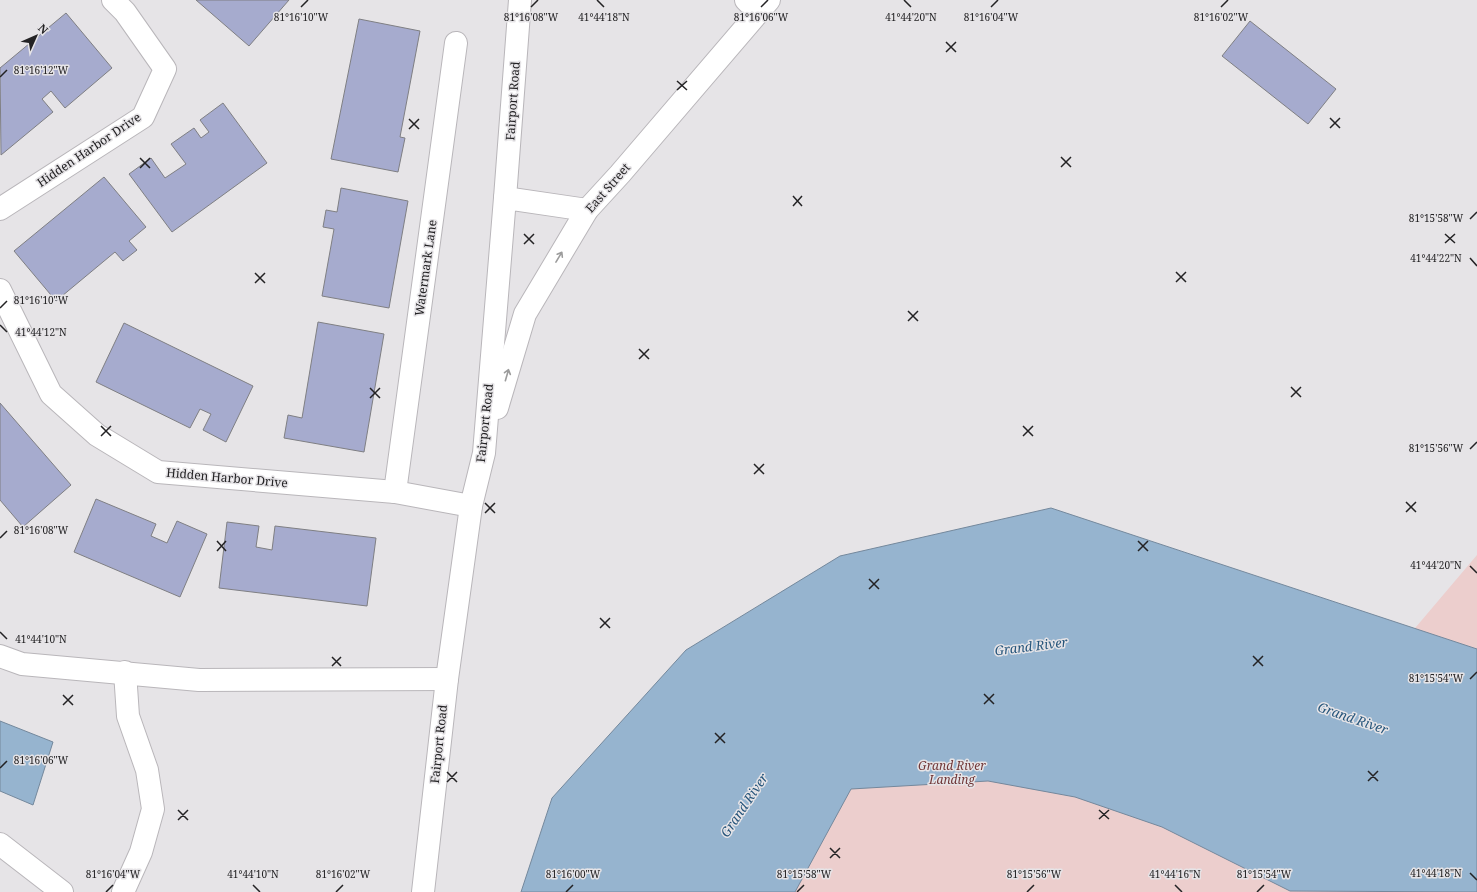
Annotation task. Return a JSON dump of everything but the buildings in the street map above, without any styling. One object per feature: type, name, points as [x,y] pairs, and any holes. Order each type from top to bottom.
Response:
[{"type":"street","name":"Hidden Harbor Drive","points":[[0,209],[143,117],[165,69],[125,12],[112,0]]},
{"type":"street","name":"Fairport Road","points":[[423,892],[447,679],[471,506],[484,453],[520,0]]},
{"type":"street","name":"East Street","points":[[484,453],[525,314],[587,210],[620,174],[758,4]]},
{"type":"street","name":"Watermark Lane","points":[[395,492],[456,43]]},
{"type":"street","points":[[505,198],[587,210]]},
{"type":"street","name":"Hidden Harbor Drive","points":[[0,290],[51,394],[97,435],[158,472],[395,492],[471,506]]},
{"type":"street","points":[[0,656],[22,664],[125,672],[199,680],[447,679]]},
{"type":"street","points":[[123,892],[141,852],[153,809],[147,770],[128,716],[125,672]]},
{"type":"street","points":[[0,844],[62,892]]},
{"type":"green space","name":"Grand River Landing","points":[[1477,555],[1477,892],[684,892],[850,681],[1338,719]]},
{"type":"water","name":"Grand River","points":[[1051,508],[1477,649],[1477,892],[1290,891],[1162,827],[1075,797],[988,781],[851,789],[795,892],[521,892],[552,798],[686,650],[840,556]]},
{"type":"water","points":[[0,721],[53,742],[33,805],[0,791]]}]
